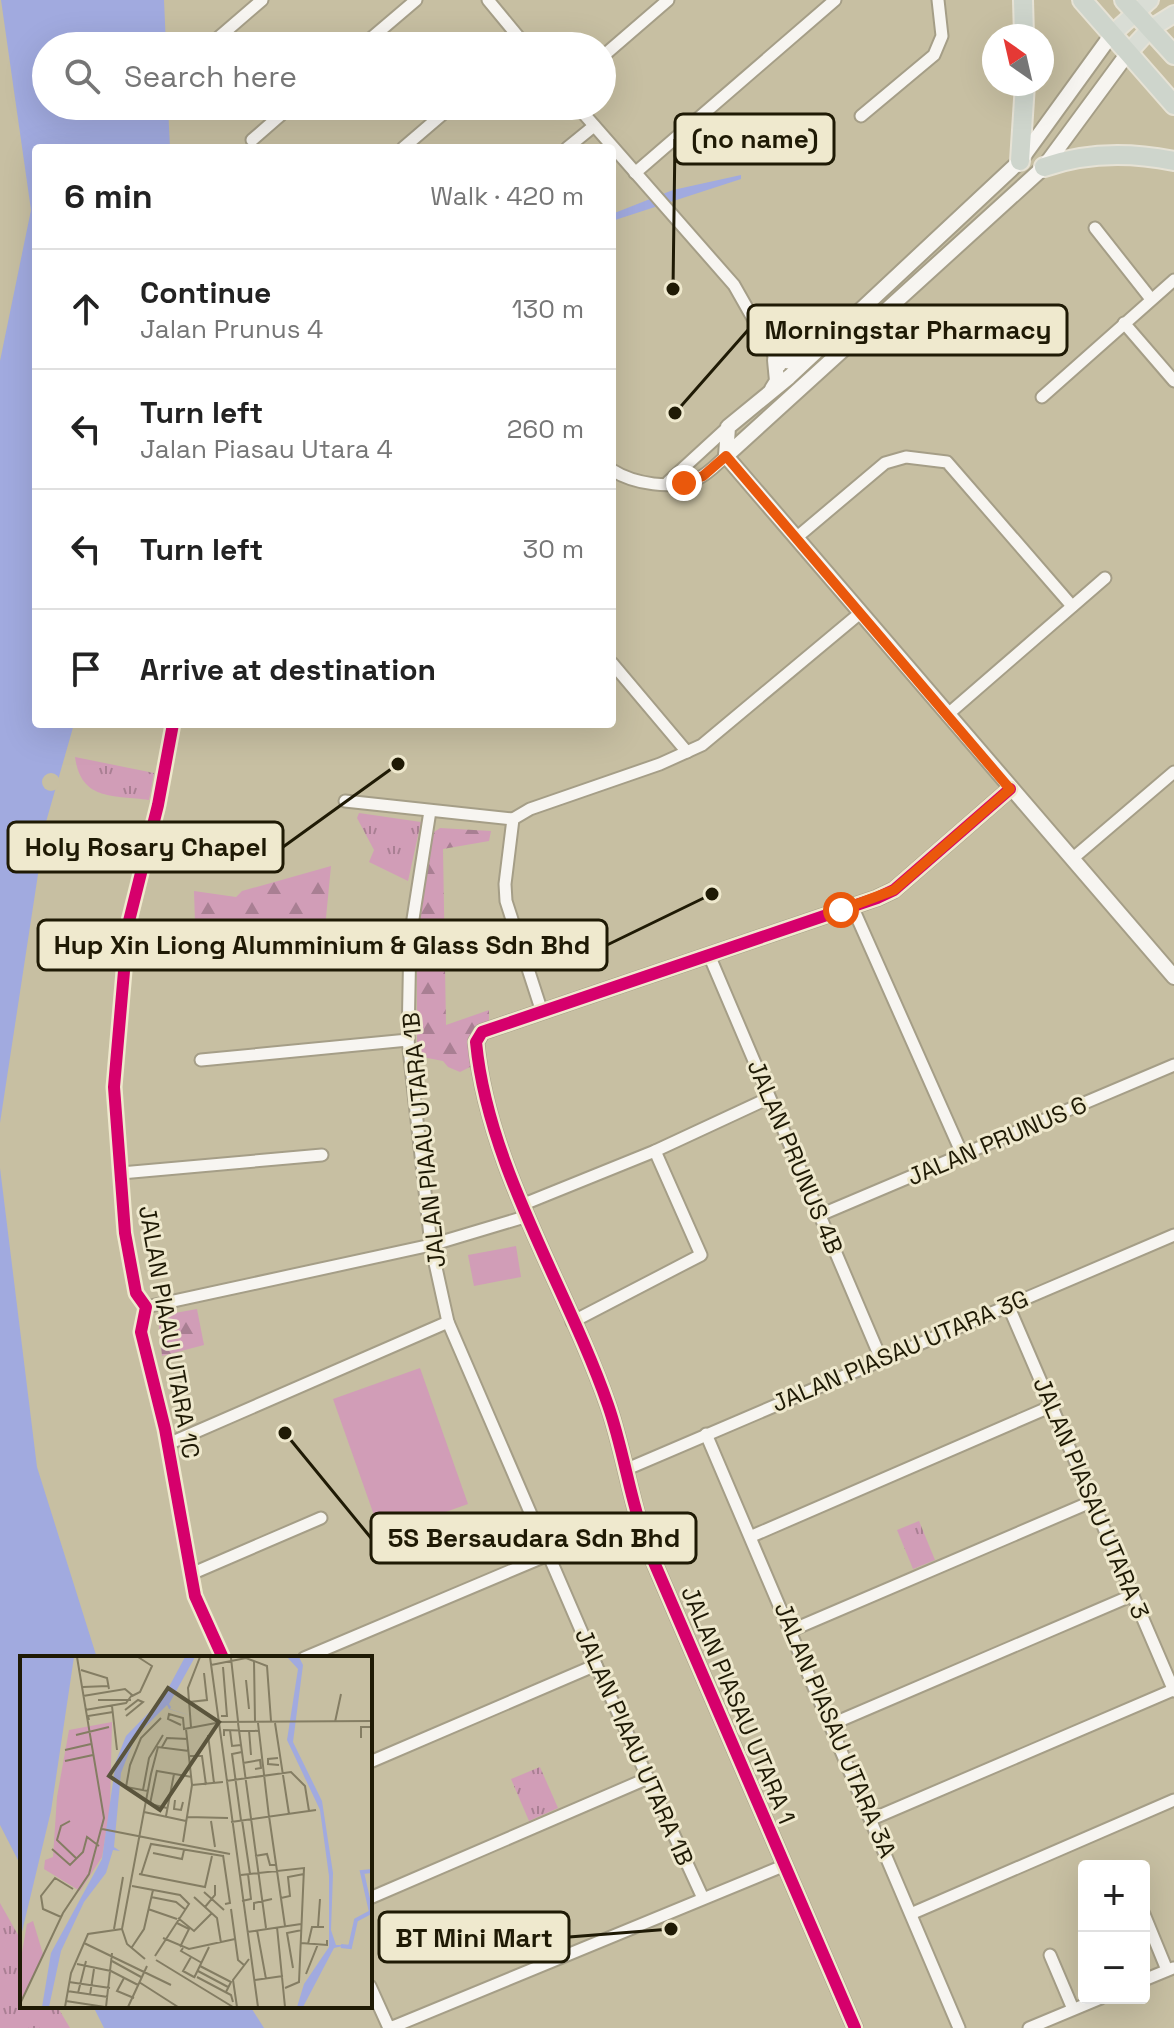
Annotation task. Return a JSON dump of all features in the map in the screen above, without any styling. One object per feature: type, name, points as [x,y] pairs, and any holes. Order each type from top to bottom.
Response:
[{"type":"highway","points":[[1023,0],[1024,24]]},
{"type":"highway","points":[[1082,0],[1174,105]]},
{"type":"highway","points":[[1136,4],[1150,29],[1174,55]]},
{"type":"highway","points":[[1020,161],[1024,96]]},
{"type":"highway","points":[[1044,167],[1073,158],[1113,154],[1174,161]]},
{"type":"main road","points":[[1112,34],[1136,4]]},
{"type":"main road","points":[[1128,53],[1150,29],[1174,14]]},
{"type":"street","points":[[225,32],[262,0]]},
{"type":"street","points":[[378,32],[416,0]]},
{"type":"street","points":[[616,45],[668,0]]},
{"type":"street","points":[[635,173],[835,0]]},
{"type":"street","points":[[861,116],[934,55],[942,36],[938,0]]},
{"type":"street","points":[[492,1],[515,32]]},
{"type":"street","points":[[668,482],[811,357],[1020,161],[1112,34]]},
{"type":"street","points":[[616,472],[648,484],[693,481],[726,456],[1044,167],[1128,53]]},
{"type":"street","points":[[252,140],[275,120]]},
{"type":"street","points":[[408,144],[436,120]]},
{"type":"street","points":[[589,120],[610,144]]},
{"type":"street","points":[[572,144],[594,126]]},
{"type":"street","points":[[616,151],[742,297],[775,360],[789,377]]},
{"type":"street","points":[[1095,228],[1151,299]]},
{"type":"street","points":[[1042,397],[1174,280]]},
{"type":"street","points":[[1124,323],[1174,381]]},
{"type":"street","points":[[775,360],[795,362],[811,357]]},
{"type":"street","points":[[770,393],[777,381],[775,360]]},
{"type":"street","points":[[789,377],[815,375]]},
{"type":"street","points":[[728,427],[726,456],[1174,977]]},
{"type":"street","points":[[796,538],[885,463],[897,457],[947,462],[1072,606]]},
{"type":"street","points":[[947,715],[1105,578]]},
{"type":"street","points":[[345,801],[513,819],[530,809],[702,745],[859,614]]},
{"type":"street","points":[[616,668],[687,752]]},
{"type":"street","name":"JALAN PIAAU UTARA 1C","points":[[172,728],[158,805],[128,925],[114,1087],[115,1130],[125,1233],[136,1293],[146,1307],[141,1332],[168,1444],[195,1596],[222,1656]]},
{"type":"street","points":[[1072,859],[1174,772]]},
{"type":"street","points":[[513,819],[505,884],[506,901],[542,1012],[894,890],[1010,789]]},
{"type":"street","name":"JALAN PIAAU UTARA 1B","points":[[430,811],[410,938],[408,1040],[431,1245],[448,1322],[646,1779],[702,1896]]},
{"type":"street","points":[[852,906],[963,1156]]},
{"type":"street","points":[[215,932],[245,929],[410,938]]},
{"type":"street","name":"JALAN PRUNUS 4B","points":[[709,955],[881,1359]]},
{"type":"street","name":"JALAN PIASAU UTARA 1","points":[[542,1012],[482,1032],[476,1042],[497,1135],[608,1403],[627,1469],[633,1506],[647,1546],[855,2028]]},
{"type":"street","points":[[201,1060],[408,1040]]},
{"type":"street","name":"JALAN PRUNUS 6","points":[[820,1215],[1174,1065]]},
{"type":"street","points":[[146,1307],[431,1245],[526,1210],[769,1098]]},
{"type":"street","points":[[572,1322],[701,1255],[655,1151]]},
{"type":"street","points":[[121,1173],[322,1155]]},
{"type":"street","name":"JALAN PIASAU UTARA 3G","points":[[627,1469],[1174,1235]]},
{"type":"street","name":"JALAN PIASAU UTARA 3","points":[[1008,1305],[1174,1691]]},
{"type":"street","points":[[168,1444],[448,1322]]},
{"type":"street","points":[[752,1536],[1052,1406]]},
{"type":"street","name":"JALAN PIASAU UTARA 3A","points":[[706,1434],[913,1913],[959,2028]]},
{"type":"street","points":[[792,1630],[1093,1501]]},
{"type":"street","points":[[191,1574],[321,1518]]},
{"type":"street","points":[[309,1656],[548,1555]]},
{"type":"street","points":[[832,1724],[1133,1595]]},
{"type":"street","points":[[372,1761],[596,1665]]},
{"type":"street","points":[[872,1819],[1174,1691]]},
{"type":"street","points":[[372,1897],[646,1779]]},
{"type":"street","points":[[913,1913],[1174,1800]]},
{"type":"street","points":[[372,1990],[389,2028],[702,1896],[783,1866]]},
{"type":"street","points":[[1150,1926],[1171,1969],[1150,1978]]},
{"type":"street","points":[[1050,1955],[1073,2009]]},
{"type":"street","points":[[1029,2028],[1086,2004]]},
{"type":"green space","points":[[75,757],[154,773],[149,800],[111,796],[92,789],[78,771]]},
{"type":"green space","points":[[359,813],[421,822],[408,881],[369,862],[374,850],[357,818]]},
{"type":"green space","points":[[440,828],[491,831],[489,841],[443,849],[446,1025],[489,1010],[489,1023],[474,1065],[460,1072],[443,1061],[417,1056],[417,932],[431,834]]},
{"type":"green space","points":[[331,866],[325,928],[211,926],[195,922],[194,891],[236,897],[242,891]]},
{"type":"green space","points":[[516,1246],[521,1277],[474,1286],[468,1255]]},
{"type":"green space","points":[[197,1309],[204,1345],[162,1356],[158,1316]]},
{"type":"green space","points":[[420,1368],[468,1504],[381,1535],[333,1399]]},
{"type":"green space","points":[[919,1521],[935,1560],[913,1569],[897,1530]]},
{"type":"green space","points":[[540,1767],[558,1808],[529,1821],[511,1779]]},
{"type":"green space","points":[[0,1903],[20,1938],[20,2008],[58,2008],[70,2028],[0,2028]]},
{"type":"water","points":[[1,0],[164,0],[165,32],[32,32],[32,120],[169,120],[170,144],[32,144],[32,728],[73,728],[46,822],[0,1123],[0,361],[31,210]]},
{"type":"water","points":[[741,175],[741,179],[616,220],[616,212],[673,190]]},
{"type":"water","points":[[0,1168],[37,1467],[96,1656],[20,1656],[20,1864],[0,1825]]},
{"type":"water","points":[[94,2008],[251,2008],[264,2028],[104,2028]]},
{"type":"pier","points":[[47,773],[55,773],[60,782],[58,789],[47,791],[42,786],[42,778]]},
{"type":"cycle path","points":[[172,728],[158,805],[128,925],[114,1087],[125,1233],[136,1293],[146,1307],[141,1332],[165,1429],[195,1596],[222,1656]]},
{"type":"cycle path","points":[[855,2028],[647,1546],[608,1405],[512,1181],[496,1135],[483,1089],[476,1042],[482,1032],[894,890],[1010,789]]},
{"type":"place","name":"(no name)","points":[[673,289]]},
{"type":"place","name":"Morningstar Pharmacy","points":[[675,413]]},
{"type":"place","name":"Holy Rosary Chapel","points":[[398,764]]},
{"type":"place","name":"Hup Xin Liong Alumminium & Glass Sdn Bhd","points":[[712,894]]},
{"type":"place","name":"5S Bersaudara Sdn Bhd","points":[[285,1433]]},
{"type":"place","name":"BT Mini Mart","points":[[671,1929]]},
{"type":"route","points":[[684,483],[703,476],[726,456],[1010,789],[894,890],[841,910]]}]
